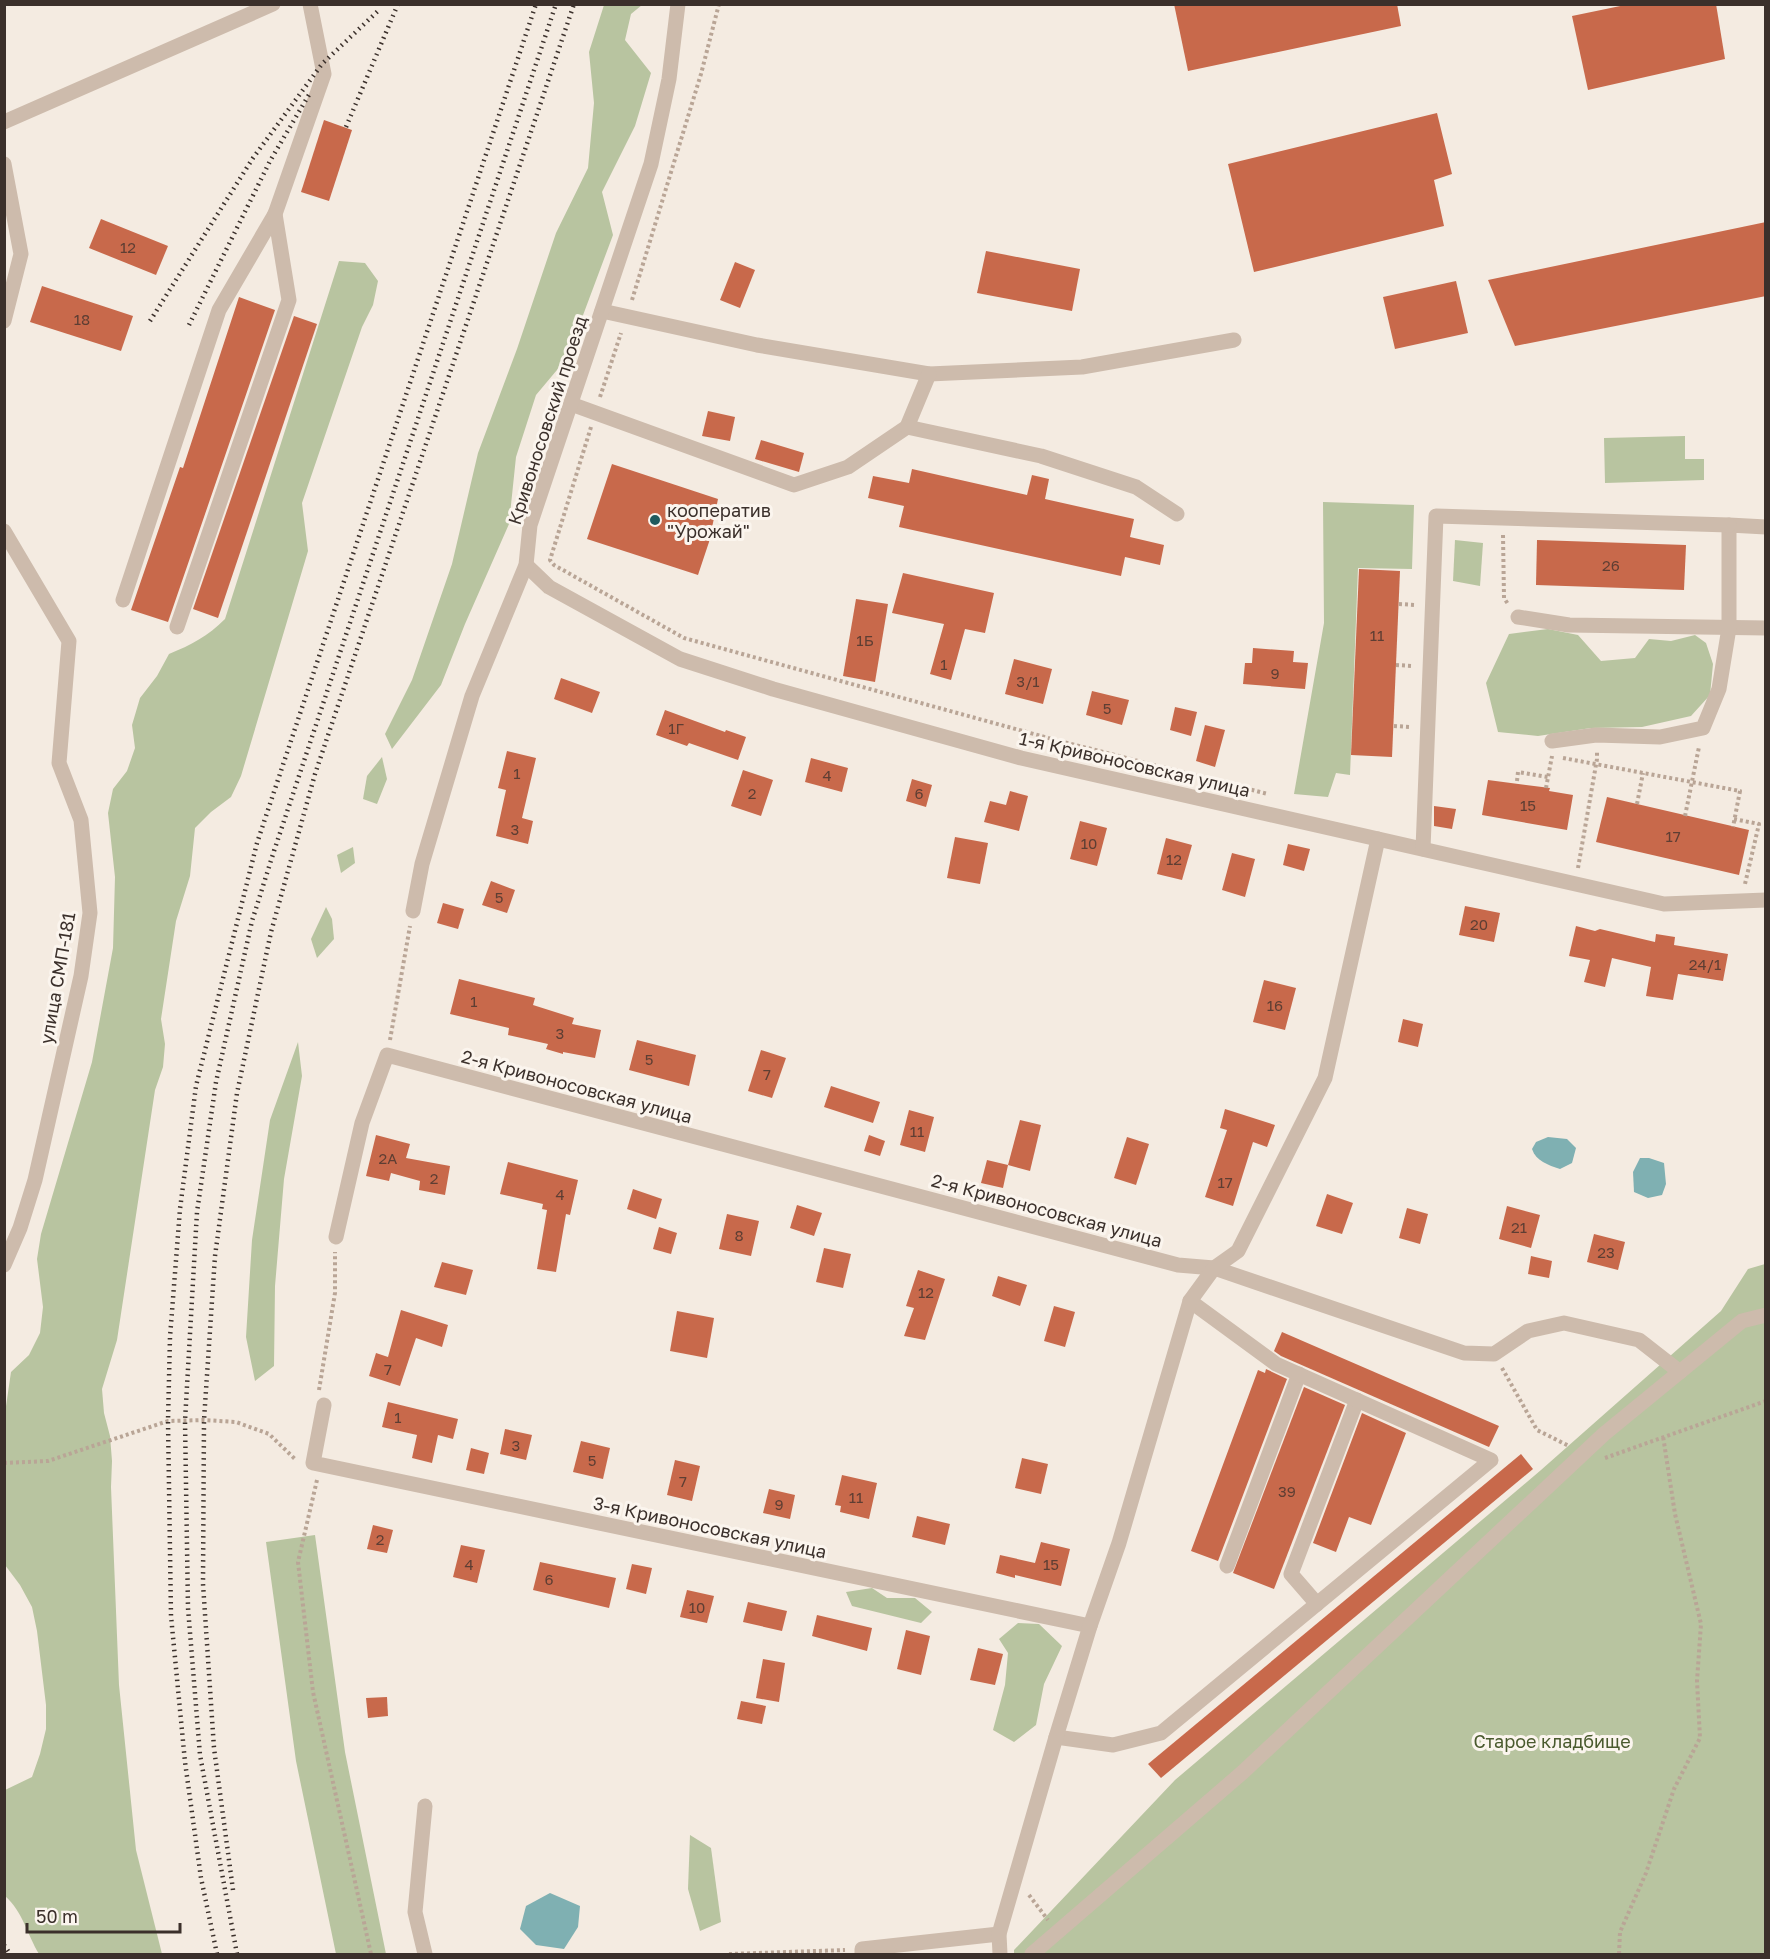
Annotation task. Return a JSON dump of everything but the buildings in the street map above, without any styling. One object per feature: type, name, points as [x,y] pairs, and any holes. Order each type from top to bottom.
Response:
[{"type":"street","points":[[4,122],[273,4]]},
{"type":"street","points":[[123,600],[219,310],[275,214],[324,74],[310,4]]},
{"type":"street","name":"Кривоносовский проезд","points":[[413,910],[422,864],[472,696],[526,565],[530,525],[651,164],[669,79],[678,4]]},
{"type":"street","points":[[4,164],[21,254],[4,321]]},
{"type":"street","points":[[177,627],[289,300],[275,214]]},
{"type":"street","points":[[602,312],[757,345],[929,374],[1082,368],[1234,340]]},
{"type":"street","points":[[572,404],[794,485],[848,466],[907,427],[929,374]]},
{"type":"street","points":[[907,427],[1041,456],[1136,487],[1177,514]]},
{"type":"street","points":[[1423,849],[1437,516],[1766,527]]},
{"type":"street","points":[[1552,741],[1596,735],[1660,737],[1703,728],[1719,688],[1729,628],[1729,525]]},
{"type":"street","name":"улица СМП-181","points":[[4,531],[69,641],[59,763],[81,820],[90,913],[81,976],[35,1180],[20,1228],[4,1265]]},
{"type":"street","name":"1-я Кривоносовская улица","points":[[526,565],[549,587],[680,659],[773,689],[1021,758],[1664,904],[1766,900]]},
{"type":"street","points":[[1518,617],[1569,625],[1766,628]]},
{"type":"street","points":[[1000,1954],[999,1934],[1056,1737],[1090,1626],[1119,1543],[1190,1301],[1214,1268],[1238,1251],[1324,1078],[1378,839]]},
{"type":"street","points":[[336,1237],[362,1123],[387,1055]]},
{"type":"street","name":"2-я Кривоносовская улица","points":[[387,1055],[1178,1265],[1214,1268],[1464,1353],[1494,1354]]},
{"type":"street","points":[[1056,1737],[1113,1745],[1161,1733],[1491,1460],[1276,1364],[1190,1301]]},
{"type":"street","points":[[1032,1954],[1243,1772],[1604,1434],[1742,1321],[1766,1315]]},
{"type":"street","points":[[1494,1354],[1528,1330],[1564,1323],[1639,1340],[1680,1372]]},
{"type":"street","points":[[1227,1566],[1299,1374]]},
{"type":"street","points":[[1317,1604],[1291,1574],[1357,1400]]},
{"type":"street","points":[[317,1464],[324,1405]]},
{"type":"street","name":"3-я Кривоносовская улица","points":[[317,1464],[1090,1626]]},
{"type":"street","points":[[425,1806],[415,1912],[425,1954]]},
{"type":"street","points":[[862,1952],[934,1948],[999,1934]]},
{"type":"path","points":[[719,4],[701,74],[550,560],[564,571],[684,638],[1052,739],[1274,796]]},
{"type":"path","points":[[1503,518],[1504,598],[1518,617]]},
{"type":"path","points":[[1685,816],[1703,728]]},
{"type":"path","points":[[1546,788],[1552,756],[1740,791],[1733,827]]},
{"type":"path","points":[[1578,869],[1596,764]]},
{"type":"path","points":[[1517,781],[1518,772],[1548,777]]},
{"type":"path","points":[[1637,804],[1643,773]]},
{"type":"path","points":[[1734,819],[1759,824],[1743,891]]},
{"type":"path","points":[[1567,866],[1588,871]]},
{"type":"path","points":[[387,1055],[413,910]]},
{"type":"path","points":[[324,1405],[319,1390],[335,1293],[336,1237]]},
{"type":"path","points":[[1494,1354],[1537,1430],[1569,1446],[1581,1456]]},
{"type":"path","points":[[1602,1459],[1766,1401]]},
{"type":"path","points":[[4,1463],[48,1461],[168,1421],[204,1420],[236,1422],[269,1434],[286,1453],[299,1462],[317,1464],[298,1562],[313,1692],[371,1954]]},
{"type":"path","points":[[1619,1954],[1620,1932],[1646,1873],[1674,1789],[1700,1738],[1697,1681],[1701,1624],[1675,1514],[1663,1436]]},
{"type":"path","points":[[1015,1878],[1058,1932]]},
{"type":"path","points":[[729,1954],[862,1952]]},
{"type":"green space","points":[[604,5],[642,5],[631,14],[625,40],[651,73],[635,126],[602,192],[613,235],[567,358],[536,395],[516,457],[509,524],[441,685],[392,749],[385,734],[412,680],[452,564],[478,453],[517,349],[556,233],[588,168],[594,103],[589,52]]},
{"type":"green space","points":[[339,261],[365,263],[378,281],[373,305],[362,327],[302,503],[308,551],[241,776],[231,797],[195,828],[190,876],[176,921],[161,1019],[165,1044],[163,1067],[155,1090],[117,1340],[102,1389],[112,1461],[111,1487],[119,1685],[136,1850],[162,1954],[39,1954],[21,1916],[5,1896],[5,1790],[32,1777],[46,1729],[46,1705],[32,1607],[20,1585],[5,1565],[5,1413],[11,1372],[29,1355],[40,1333],[43,1307],[37,1259],[41,1234],[92,1062],[113,948],[115,877],[108,813],[113,789],[127,771],[135,748],[132,725],[140,698],[157,676],[169,654],[199,640],[225,619]]},
{"type":"green space","points":[[1685,436],[1685,459],[1704,459],[1704,480],[1605,483],[1604,438]]},
{"type":"green space","points":[[1323,502],[1414,505],[1412,569],[1358,568],[1350,775],[1336,773],[1328,797],[1294,794],[1324,623]]},
{"type":"green space","points":[[1455,540],[1483,543],[1480,586],[1453,581]]},
{"type":"green space","points":[[1548,629],[1578,635],[1601,661],[1635,658],[1649,639],[1671,641],[1695,635],[1706,643],[1713,664],[1710,695],[1691,716],[1642,727],[1591,728],[1538,736],[1498,732],[1486,683],[1509,634]]},
{"type":"green space","points":[[382,757],[387,779],[377,804],[363,799],[367,776]]},
{"type":"green space","points":[[353,847],[355,863],[341,873],[337,855]]},
{"type":"green space","points":[[326,907],[332,919],[334,939],[317,958],[311,939]]},
{"type":"green space","points":[[298,1042],[302,1076],[284,1179],[275,1286],[274,1366],[255,1381],[246,1337],[252,1240],[270,1120]]},
{"type":"green space","name":"Старое кладбище","points":[[1765,1264],[1765,1954],[1014,1954],[1014,1950],[1175,1780],[1541,1470],[1721,1311],[1748,1269]]},
{"type":"green space","points":[[315,1535],[345,1752],[386,1954],[336,1954],[296,1761],[266,1542]]},
{"type":"green space","points":[[872,1588],[887,1598],[915,1598],[932,1612],[921,1623],[852,1606],[846,1592]]},
{"type":"green space","points":[[1018,1623],[1039,1624],[1062,1646],[1044,1684],[1036,1725],[1014,1742],[993,1730],[1005,1685],[1008,1653],[999,1639]]},
{"type":"green space","points":[[690,1835],[711,1848],[721,1922],[700,1931],[688,1889]]},
{"type":"water","points":[[1548,1137],[1567,1139],[1576,1148],[1572,1163],[1560,1169],[1536,1157],[1532,1149],[1536,1142]]},
{"type":"water","points":[[1640,1158],[1649,1158],[1664,1163],[1666,1184],[1662,1195],[1648,1198],[1634,1192],[1633,1172]]},
{"type":"water","points":[[550,1893],[580,1906],[578,1927],[564,1949],[536,1945],[520,1929],[526,1906]]},
{"type":"railway","points":[[346,127],[398,4]]},
{"type":"railway","points":[[217,1954],[201,1878],[185,1762],[171,1616],[168,1421],[170,1337],[180,1209],[196,1086],[257,843],[536,4]]},
{"type":"railway","points":[[237,1954],[200,1755],[188,1608],[185,1421],[197,1212],[216,1082],[252,921],[274,851],[556,4]]},
{"type":"railway","points":[[233,1890],[214,1748],[203,1584],[204,1420],[215,1256],[237,1093],[271,932],[315,774],[574,4]]},
{"type":"railway","points":[[150,321],[253,158],[322,64],[378,11]]},
{"type":"railway","points":[[189,325],[270,161],[310,93]]},
{"type":"railway","points":[[4,1945],[10,1954]]},
{"type":"place","name":"кооператив \"Урожай\"","points":[[655,520]]}]
